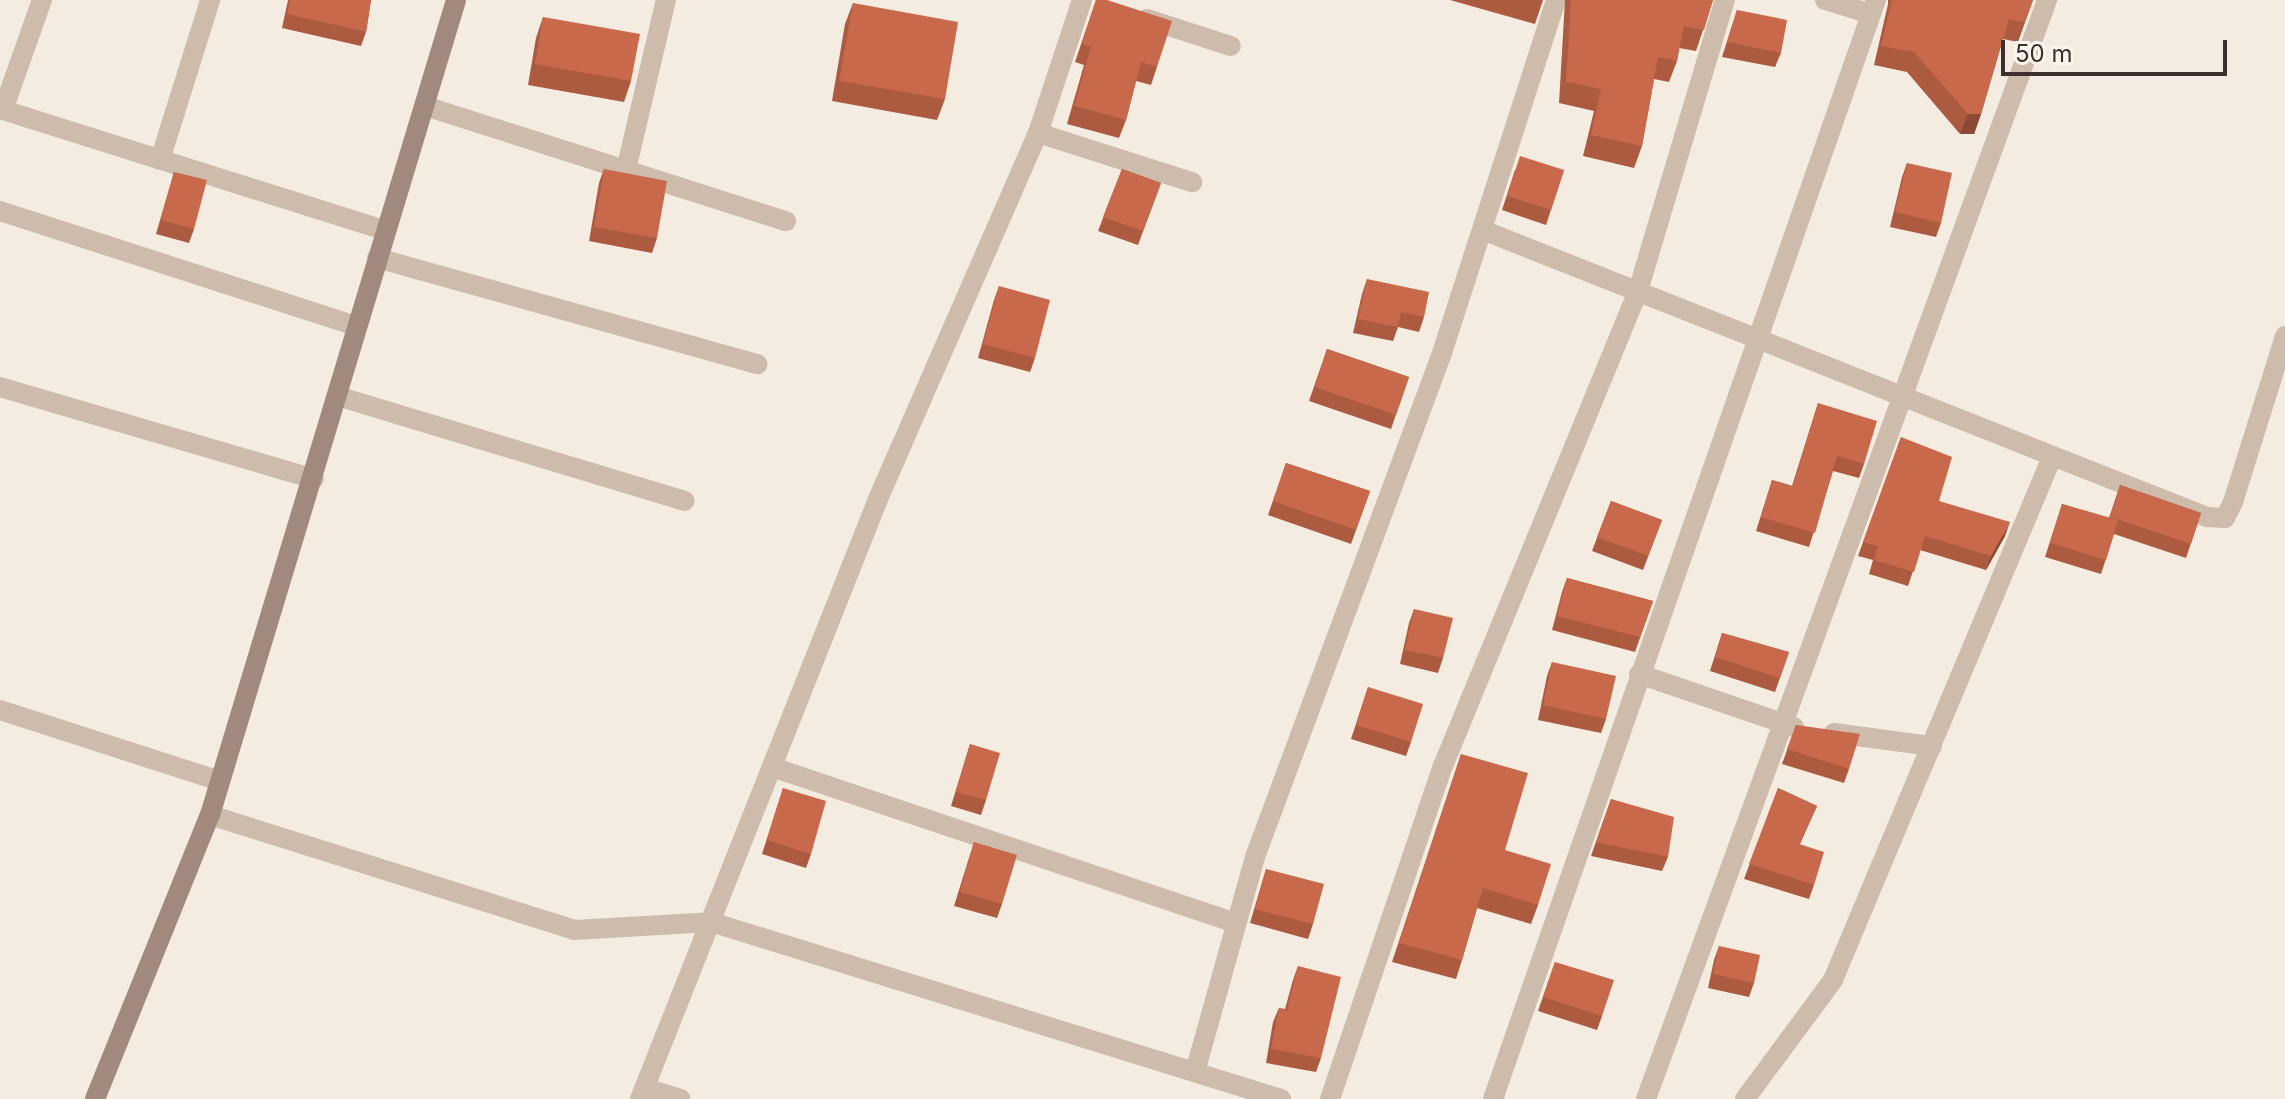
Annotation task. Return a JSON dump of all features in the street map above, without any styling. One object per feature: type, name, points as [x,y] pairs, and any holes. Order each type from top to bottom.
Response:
[{"type":"street","points":[[42,0],[2,109],[386,231]]},
{"type":"street","points":[[160,160],[210,0]]},
{"type":"street","points":[[95,1099],[210,815],[314,479],[377,258],[456,0]]},
{"type":"street","points":[[626,170],[666,0]]},
{"type":"street","points":[[1195,1072],[1236,923],[1485,231],[1556,0]]},
{"type":"street","points":[[1330,1099],[1443,766],[1638,291],[1725,0]]},
{"type":"street","points":[[1493,1099],[1639,674],[1761,343],[1874,7],[1825,0]]},
{"type":"street","points":[[1646,1099],[1898,397],[2047,0]]},
{"type":"street","points":[[680,1099],[642,1094],[878,499],[1038,133],[1089,2]]},
{"type":"street","points":[[1129,14],[1231,46]]},
{"type":"street","points":[[425,106],[786,221]]},
{"type":"street","points":[[1038,133],[1192,182]]},
{"type":"street","points":[[0,211],[357,326]]},
{"type":"street","points":[[1485,231],[2052,457],[2225,518],[2285,336]]},
{"type":"street","points":[[377,258],[757,364]]},
{"type":"street","points":[[0,387],[314,479]]},
{"type":"street","points":[[337,396],[685,501]]},
{"type":"street","points":[[1745,1099],[1833,980],[2052,457]]},
{"type":"street","points":[[1639,674],[1781,725],[1932,746]]},
{"type":"street","points":[[0,710],[220,781]]},
{"type":"street","points":[[772,767],[1236,923]]},
{"type":"street","points":[[210,815],[574,930],[711,922],[1281,1099]]},
{"type":"building","points":[[290,0],[371,0],[366,32],[287,14]]},
{"type":"building","points":[[1096,0],[1107,0],[1172,21],[1157,67],[1141,62],[1126,120],[1074,106],[1091,47],[1082,44]]},
{"type":"building","points":[[1571,0],[1713,0],[1704,30],[1684,26],[1677,61],[1658,57],[1642,146],[1591,135],[1601,89],[1566,82]]},
{"type":"building","points":[[1892,0],[2033,0],[2025,22],[2009,19],[1981,114],[1968,114],[1914,52],[1881,46]]},
{"type":"building","points":[[853,3],[958,22],[945,99],[839,81]]},
{"type":"building","points":[[1737,10],[1787,20],[1781,53],[1727,42]]},
{"type":"building","points":[[543,17],[640,34],[631,81],[535,64]]},
{"type":"building","points":[[1520,156],[1564,170],[1551,210],[1507,196]]},
{"type":"building","points":[[1907,163],[1952,173],[1941,223],[1895,212]]},
{"type":"building","points":[[604,169],[667,181],[657,238],[594,227]]},
{"type":"building","points":[[1122,169],[1161,183],[1143,231],[1103,217]]},
{"type":"building","points":[[174,172],[207,180],[194,229],[161,220]]},
{"type":"building","points":[[1367,279],[1429,292],[1424,317],[1401,312],[1398,327],[1358,319]]},
{"type":"building","points":[[999,286],[1050,300],[1035,358],[983,344]]},
{"type":"building","points":[[1327,349],[1409,377],[1396,415],[1315,387]]},
{"type":"building","points":[[1818,403],[1877,421],[1864,464],[1837,456],[1815,533],[1761,517],[1772,480],[1793,486]]},
{"type":"building","points":[[1901,437],[1952,457],[1939,501],[2010,522],[1991,556],[1925,536],[1914,572],[1874,560],[1878,546],[1863,542]]},
{"type":"building","points":[[1286,463],[1370,491],[1356,530],[1273,501]]},
{"type":"building","points":[[2120,485],[2201,513],[2191,544],[2110,517]]},
{"type":"building","points":[[1611,501],[1662,520],[1648,556],[1597,537]]},
{"type":"building","points":[[2062,504],[2118,520],[2106,560],[2050,543]]},
{"type":"building","points":[[1567,578],[1653,601],[1640,637],[1557,616]]},
{"type":"building","points":[[1414,609],[1453,618],[1443,658],[1405,650]]},
{"type":"building","points":[[1722,633],[1789,652],[1780,678],[1715,657]]},
{"type":"building","points":[[1552,662],[1616,676],[1606,719],[1543,705]]},
{"type":"building","points":[[1368,687],[1423,704],[1411,742],[1356,725]]},
{"type":"building","points":[[1796,725],[1860,734],[1849,769],[1787,749]]},
{"type":"building","points":[[970,744],[1000,753],[986,800],[956,792]]},
{"type":"building","points":[[1461,754],[1528,773],[1505,850],[1551,864],[1538,905],[1483,888],[1462,960],[1399,943]]},
{"type":"building","points":[[783,788],[826,801],[811,854],[767,840]]},
{"type":"building","points":[[1778,788],[1817,806],[1799,844],[1824,852],[1814,885],[1749,864]]},
{"type":"building","points":[[1611,799],[1674,817],[1668,857],[1596,842]]},
{"type":"building","points":[[974,842],[1017,855],[1002,904],[960,892]]},
{"type":"building","points":[[1266,869],[1324,884],[1313,924],[1255,909]]},
{"type":"building","points":[[1719,946],[1760,955],[1754,983],[1713,974]]},
{"type":"building","points":[[1555,962],[1614,980],[1602,1016],[1543,997]]},
{"type":"building","points":[[1298,966],[1341,977],[1321,1058],[1271,1049],[1279,1008],[1287,1010]]}]
